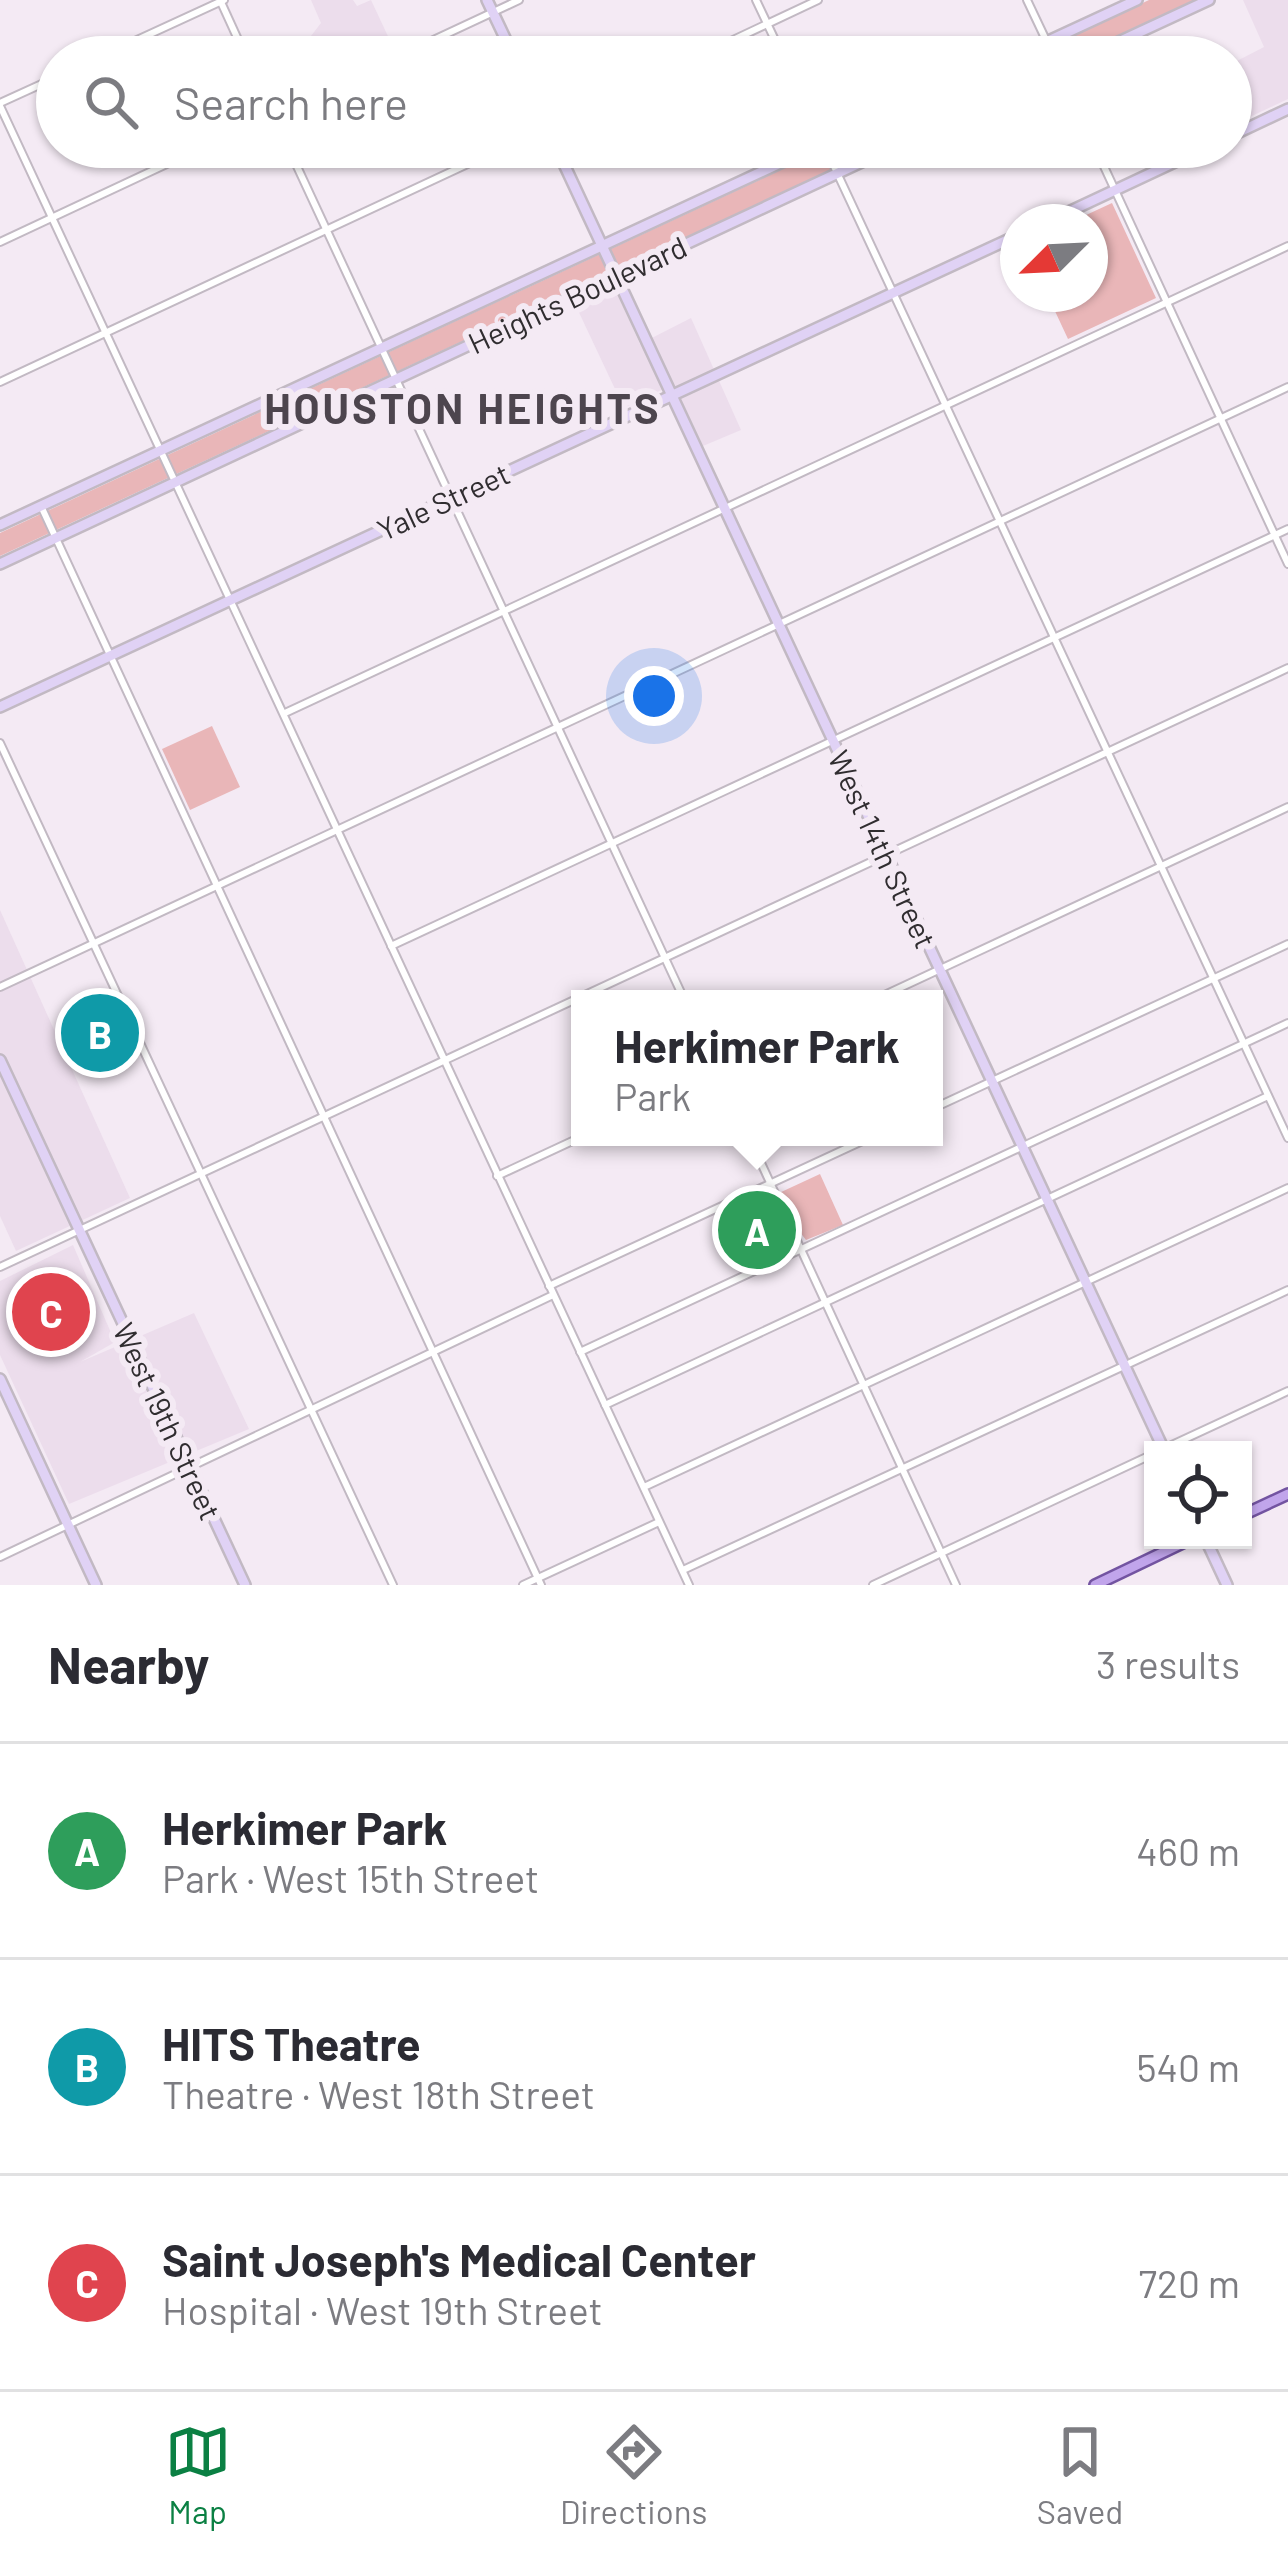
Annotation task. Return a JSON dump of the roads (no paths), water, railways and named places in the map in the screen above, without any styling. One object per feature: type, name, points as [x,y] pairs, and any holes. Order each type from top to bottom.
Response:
[{"type":"main road","points":[[488,0],[504,36]]},
{"type":"main road","points":[[1060,36],[1137,0]]},
{"type":"main road","points":[[1130,36],[1208,0]]},
{"type":"main road","points":[[1252,126],[1288,109]]},
{"type":"main road","name":"West 14th Street","points":[[566,168],[1048,1199],[1156,1441]]},
{"type":"main road","name":"Heights Boulevard","points":[[0,525],[771,168]]},
{"type":"main road","name":"Heights Boulevard","points":[[0,563],[848,168]]},
{"type":"main road","points":[[1086,204],[1163,168]]},
{"type":"main road","name":"Yale Street","points":[[0,707],[1000,243]]},
{"type":"main road","name":"West 19th Street","points":[[0,1060],[245,1585]]},
{"type":"main road","points":[[0,1379],[96,1585]]},
{"type":"main road","points":[[1252,1511],[1288,1494]]},
{"type":"main road","points":[[1095,1585],[1170,1549]]},
{"type":"main road","points":[[1210,1549],[1227,1585]]},
{"type":"street","points":[[145,36],[221,0],[237,36]]},
{"type":"street","points":[[442,36],[520,0]]},
{"type":"street","points":[[756,0],[773,36]]},
{"type":"street","points":[[742,36],[818,0]]},
{"type":"street","points":[[1027,0],[1044,36]]},
{"type":"street","points":[[36,87],[0,105],[689,1585]]},
{"type":"street","points":[[0,242],[158,168]]},
{"type":"street","points":[[298,168],[680,990]]},
{"type":"street","points":[[0,382],[458,168]]},
{"type":"street","points":[[835,168],[1288,1138]]},
{"type":"street","points":[[1105,168],[1288,564]]},
{"type":"street","points":[[284,714],[1288,246]]},
{"type":"street","points":[[0,987],[1288,387]]},
{"type":"street","points":[[41,506],[539,1581]]},
{"type":"street","points":[[391,946],[1288,529]]},
{"type":"street","points":[[599,990],[1288,668]]},
{"type":"street","points":[[0,743],[393,1585]]},
{"type":"street","points":[[895,990],[1288,807]]},
{"type":"street","points":[[943,1104],[1288,944]]},
{"type":"street","points":[[0,1267],[571,1003]]},
{"type":"street","points":[[580,1352],[1288,1023]]},
{"type":"street","points":[[605,1405],[1268,1096]]},
{"type":"street","points":[[497,1176],[571,1142]]},
{"type":"street","points":[[752,1146],[956,1585]]},
{"type":"street","points":[[0,1557],[175,1477],[189,1465],[852,1146]]},
{"type":"street","points":[[643,1487],[1288,1188]]},
{"type":"street","points":[[682,1570],[1288,1290]]},
{"type":"street","points":[[1181,1441],[1288,1391]]},
{"type":"street","points":[[873,1585],[1144,1459]]},
{"type":"street","points":[[523,1585],[659,1522]]},
{"type":"place","name":"HITS Theatre","points":[[100,1033]]},
{"type":"place","name":"Herkimer Park","points":[[757,1230]]},
{"type":"place","name":"Saint Joseph's Medical Center","points":[[51,1312]]},
{"type":"district","name":"HOUSTON HEIGHTS","points":[[463,407]]}]
